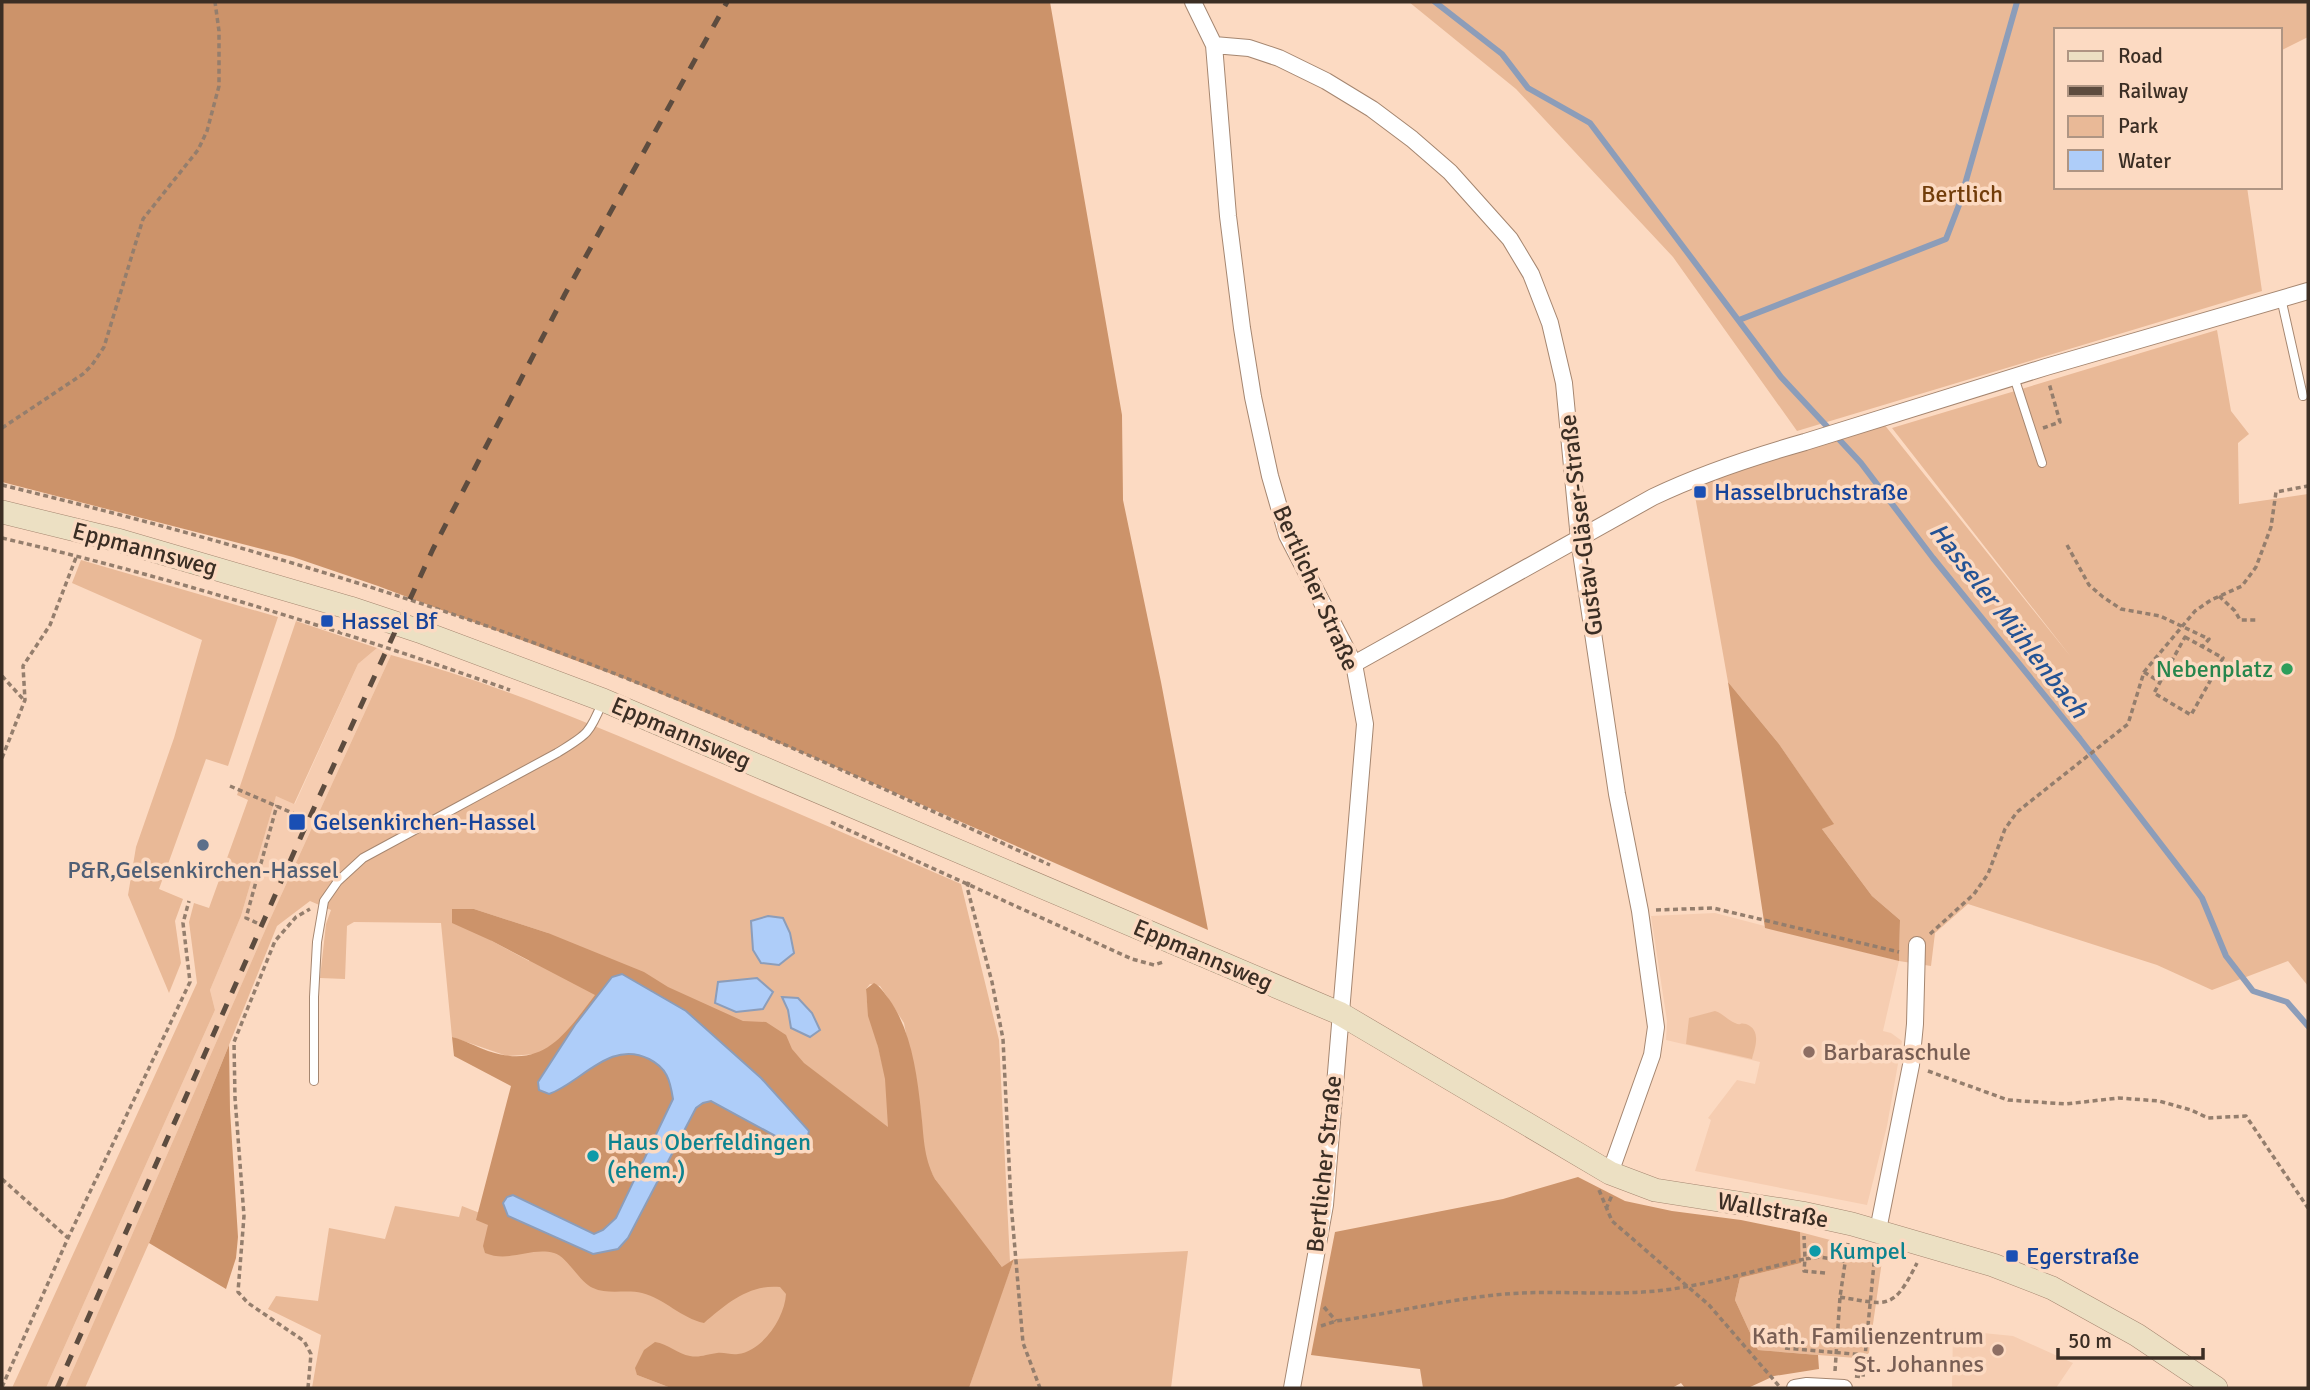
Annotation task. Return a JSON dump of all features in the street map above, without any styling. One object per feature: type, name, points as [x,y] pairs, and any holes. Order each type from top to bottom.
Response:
[{"type":"street","name":"Bertlicher Straße","points":[[1193,2],[1214,46],[1228,216],[1242,328],[1270,476],[1287,535],[1354,664],[1364,724],[1325,1205],[1292,1388]]},
{"type":"street","name":"Gustav-Gläser-Straße","points":[[1214,46],[1250,48],[1279,58],[1326,81],[1372,109],[1450,172],[1510,239],[1531,274],[1553,335],[1564,383],[1579,539],[1617,794],[1640,911],[1656,1027],[1653,1055],[1606,1171]]},
{"type":"street","points":[[1354,664],[1653,497],[1692,479],[1741,460],[2308,291]]},
{"type":"street","name":"Eppmannsweg","points":[[2,512],[121,541],[419,631],[603,700],[741,757],[977,861],[1339,1013]]},
{"type":"street","points":[[1871,1240],[1911,1065],[1915,1024],[1916,951]]},
{"type":"street","name":"Wallstraße","points":[[1339,1013],[1606,1171],[1655,1190],[1802,1213],[1871,1240],[1962,1254],[2052,1288],[2137,1335],[2216,1388]]},
{"type":"street","points":[[1795,1388],[1843,1388]]},
{"type":"lane","points":[[2281,298],[2303,396]]},
{"type":"lane","points":[[2014,377],[2042,463]]},
{"type":"lane","points":[[314,1081],[317,942],[324,901],[344,875],[363,858],[581,738],[592,728],[603,700]]},
{"type":"path","points":[[2,428],[83,374],[104,346],[143,219],[198,150],[207,131],[219,86],[219,31],[215,2]]},
{"type":"path","points":[[2032,432],[2060,422],[2046,367]]},
{"type":"path","points":[[1640,911],[1713,908],[1916,951],[1975,894],[1988,874],[2005,830],[2017,812],[2128,724],[2144,672],[2181,625],[2194,611],[2242,586],[2256,567],[2272,527],[2276,492],[2308,486]]},
{"type":"path","points":[[2,538],[77,555],[220,595],[366,639],[514,691]]},
{"type":"path","points":[[2067,545],[2090,585],[2103,597],[2121,609],[2160,616],[2209,639],[2203,646]]},
{"type":"path","points":[[2,758],[25,700],[23,666],[50,625],[77,555]]},
{"type":"path","points":[[2219,596],[2235,611],[2240,620],[2257,620]]},
{"type":"path","points":[[2185,637],[2223,658],[2191,715],[2154,693],[2160,682],[2185,637]]},
{"type":"path","points":[[2144,672],[2160,682]]},
{"type":"path","points":[[2,677],[25,700]]},
{"type":"path","points":[[230,786],[304,818]]},
{"type":"path","points":[[257,923],[246,918],[277,805]]},
{"type":"path","points":[[829,821],[1132,958],[1154,965],[1166,961]]},
{"type":"path","points":[[977,861],[967,887],[992,982],[1003,1039],[1010,1203],[1023,1343],[1040,1388]]},
{"type":"path","points":[[2,1387],[68,1238],[190,982],[183,923],[189,901]]},
{"type":"path","points":[[308,1388],[311,1354],[304,1341],[248,1303],[238,1292],[244,1216],[235,1098],[234,1042],[275,941],[296,917],[324,901]]},
{"type":"path","points":[[1911,1065],[2008,1100],[2066,1104],[2118,1098],[2159,1101],[2208,1118],[2246,1116],[2308,1208]]},
{"type":"path","points":[[1606,1171],[1596,1184],[1612,1221],[1709,1305],[1780,1388]]},
{"type":"path","points":[[2,1179],[68,1238]]},
{"type":"path","points":[[1804,1228],[1804,1271],[1825,1273]]},
{"type":"path","points":[[1849,1239],[1871,1240],[1863,1377],[1835,1374],[1840,1297],[1849,1239]]},
{"type":"path","points":[[1302,1325],[1315,1328],[1336,1321],[1520,1293],[1664,1290],[1805,1259],[1819,1257],[1845,1261]]},
{"type":"path","points":[[1840,1297],[1881,1304],[1889,1302],[1898,1296],[1906,1285],[1919,1260],[1908,1257]]},
{"type":"path","points":[[1785,1348],[1865,1355]]},
{"type":"shaded area","points":[[2,2],[1050,2],[1122,415],[1123,500],[1208,930],[815,758],[625,679],[378,586],[293,557],[2,482]]},
{"type":"shaded area","points":[[377,648],[391,655],[267,926],[65,1388],[46,1388],[215,1010],[210,990],[241,916],[276,795],[295,804],[358,664]]},
{"type":"shaded area","points":[[1728,682],[1779,744],[1834,824],[1822,829],[1872,896],[1900,920],[1899,961],[1765,928]]},
{"type":"shaded area","points":[[452,909],[474,909],[548,933],[644,972],[668,987],[743,1021],[766,1022],[786,1035],[792,1049],[804,1063],[888,1127],[885,1079],[868,1016],[866,989],[874,983],[879,986],[897,1011],[908,1038],[917,1082],[926,1154],[935,1179],[1002,1267],[1014,1259],[969,1388],[671,1388],[637,1375],[635,1368],[644,1350],[655,1342],[694,1356],[747,1352],[764,1340],[782,1313],[786,1294],[780,1287],[748,1292],[730,1302],[704,1323],[642,1293],[593,1288],[564,1259],[554,1253],[494,1256],[485,1253],[483,1246],[488,1225],[476,1220],[511,1086],[454,1056],[452,1037],[507,1056],[524,1056],[539,1052],[563,1035],[595,995],[452,923]]},
{"type":"shaded area","name":"Barbaraschule","points":[[1715,913],[1899,961],[1883,1031],[1902,1041],[1887,1126],[1867,1205],[1695,1171],[1711,1120],[1708,1118],[1737,1080],[1755,1084],[1760,1062],[1666,1040],[1667,1021],[1651,916]]},
{"type":"shaded area","points":[[229,1045],[238,1237],[236,1258],[226,1289],[149,1243]]},
{"type":"shaded area","points":[[1578,1177],[1625,1201],[1800,1232],[1801,1263],[1740,1278],[1735,1300],[1758,1350],[1818,1355],[1819,1369],[1774,1376],[1748,1388],[1685,1388],[1681,1383],[1672,1388],[1423,1388],[1420,1369],[1311,1355],[1335,1232],[1503,1199]]},
{"type":"shaded area","name":"Kath. Familienzentrum St. Johannes","points":[[1953,1330],[2013,1336],[2073,1363],[2056,1388],[1952,1388]]},
{"type":"green space","name":"Bertlich","points":[[1409,2],[2308,2],[2308,37],[2282,50],[2282,28],[2054,28],[2054,189],[2247,189],[2262,291],[1797,431],[1673,257],[1516,89]]},
{"type":"green space","points":[[2217,330],[2231,411],[2249,434],[2238,443],[2239,504],[2308,494],[2308,986],[2288,961],[2212,990],[2157,965],[1968,904],[1935,933],[1931,966],[1899,961],[1900,920],[1872,896],[1822,829],[1833,823],[1779,744],[1728,682],[1692,479],[1879,418],[2071,657],[1892,428]]},
{"type":"green space","points":[[81,560],[278,617],[228,766],[206,759],[159,889],[183,899],[175,921],[181,963],[169,993],[128,895],[136,847],[174,738],[202,640],[72,583]]},
{"type":"green space","points":[[296,621],[377,648],[358,664],[294,804],[276,796],[241,916],[210,990],[215,1010],[46,1388],[12,1388],[197,983],[189,922],[194,903],[209,908],[248,800],[237,795]]},
{"type":"green space","points":[[391,655],[466,678],[576,719],[961,884],[999,1040],[1010,1262],[1003,1268],[992,1254],[995,1311],[1014,1259],[1188,1251],[1171,1388],[969,1388],[991,1322],[637,1375],[671,1388],[312,1388],[321,1335],[268,1309],[276,1296],[318,1301],[329,1228],[385,1239],[395,1206],[459,1217],[462,1206],[485,1215],[552,1048],[537,1054],[507,1056],[452,1037],[441,923],[354,922],[347,926],[345,979],[320,978],[326,924],[331,910],[310,901],[277,926],[149,1243],[85,1388],[65,1388],[267,926]],"holes":[[[474,909],[548,933],[529,961],[492,941],[452,910]],[[870,984],[880,986],[904,1023],[921,1112],[926,1163],[966,1221],[896,1128],[867,1002],[866,989]]]},
{"type":"green space","points":[[1715,1011],[1754,1030],[1756,1040],[1752,1059],[1686,1044],[1689,1018]]},
{"type":"green space","points":[[1800,1232],[1883,1254],[1868,1359],[1758,1350],[1735,1300],[1740,1278],[1801,1263]]},
{"type":"water","points":[[768,916],[783,918],[790,933],[794,953],[779,965],[761,963],[753,950],[751,921]]},
{"type":"water","points":[[622,974],[686,1011],[761,1078],[809,1131],[807,1140],[802,1145],[790,1144],[711,1101],[703,1103],[696,1108],[628,1238],[618,1249],[593,1254],[508,1216],[503,1203],[507,1197],[513,1195],[594,1234],[616,1218],[673,1099],[667,1075],[649,1059],[635,1054],[621,1054],[596,1065],[549,1094],[539,1090],[538,1082],[575,1025],[612,977]]},
{"type":"water","points":[[757,978],[773,992],[763,1009],[736,1012],[715,1003],[718,982]]},
{"type":"water","points":[[782,997],[798,998],[812,1013],[820,1030],[810,1037],[791,1028],[788,1010]]},
{"type":"waterway","name":"Hasseler Mühlenbach","points":[[1435,2],[1502,54],[1528,88],[1590,123],[1781,377],[1861,463],[2187,878],[2202,898],[2226,956],[2253,991],[2287,1002],[2308,1026]]},
{"type":"waterway","points":[[1739,320],[1946,239],[1959,205],[2017,2]]},
{"type":"railway","points":[[57,1388],[303,832],[433,549],[565,294],[727,2]]},
{"type":"place","name":"Hasselbruchstraße","points":[[1700,492]]},
{"type":"place","name":"Hassel Bf","points":[[327,621]]},
{"type":"place","name":"Nebenplatz","points":[[2287,669]]},
{"type":"place","name":"Gelsenkirchen-Hassel","points":[[297,822]]},
{"type":"place","name":"P&R,Gelsenkirchen-Hassel","points":[[203,845]]},
{"type":"place","name":"Barbaraschule","points":[[1809,1052]]},
{"type":"place","name":"Haus Oberfeldingen (ehem.)","points":[[593,1156]]},
{"type":"place","name":"Kumpel","points":[[1815,1251]]},
{"type":"place","name":"Egerstraße","points":[[2012,1256]]},
{"type":"place","name":"Kath. Familienzentrum St. Johannes","points":[[1998,1350]]}]
